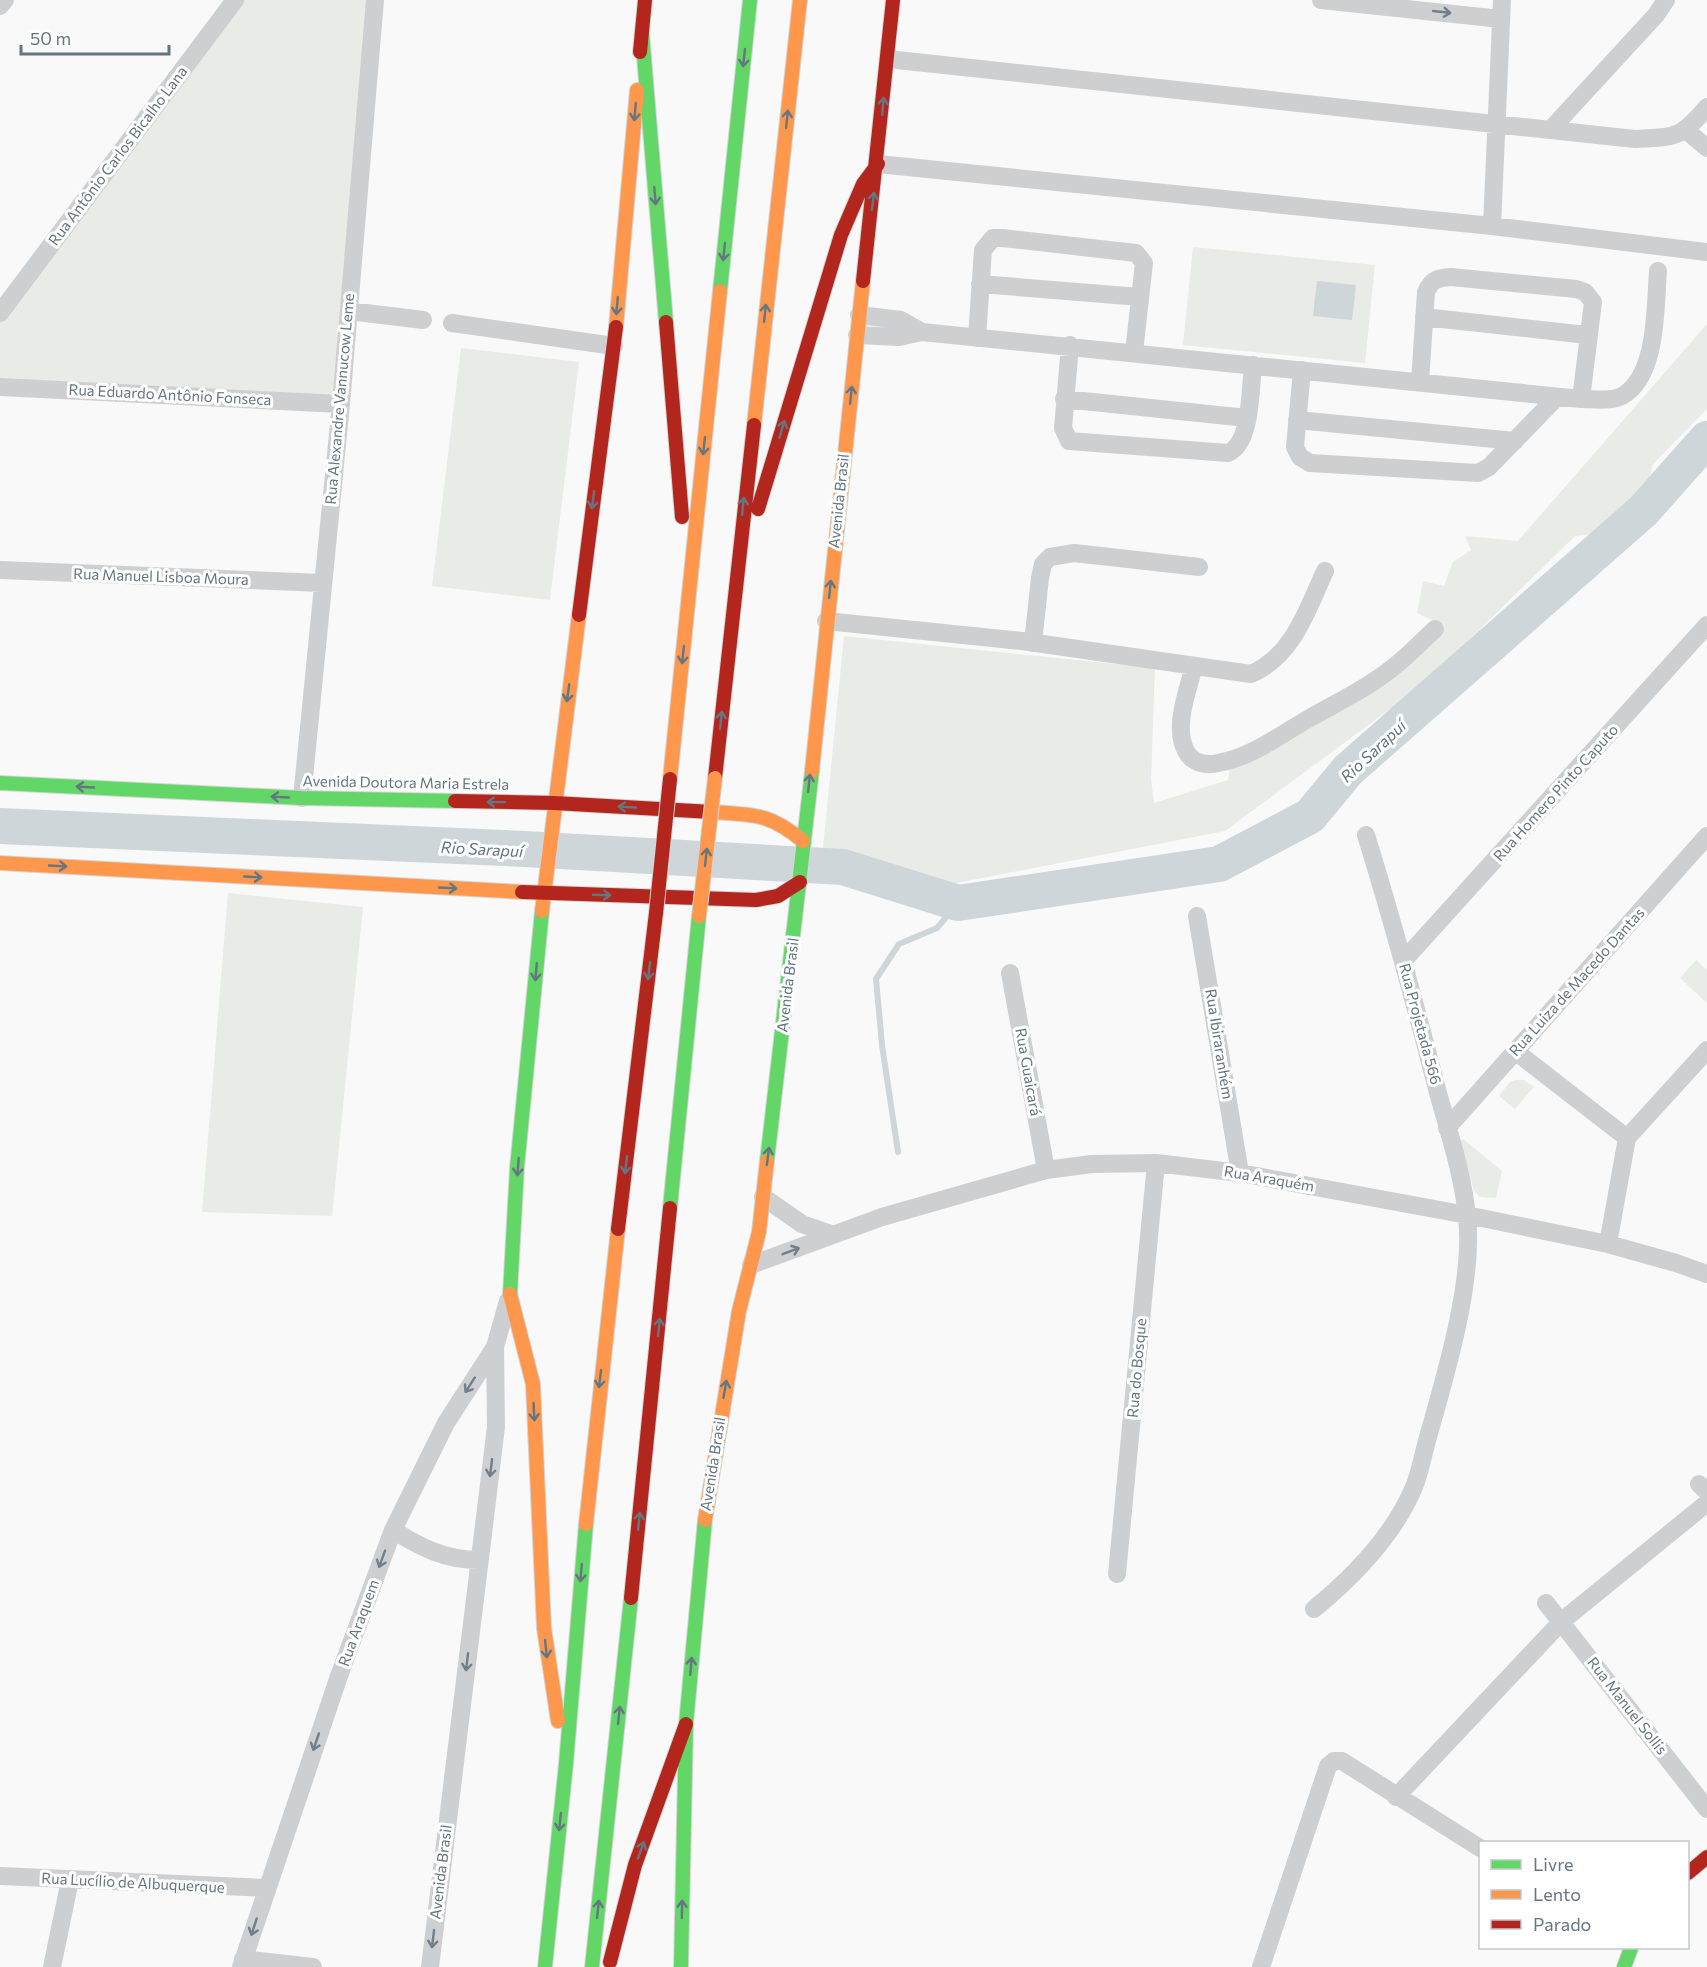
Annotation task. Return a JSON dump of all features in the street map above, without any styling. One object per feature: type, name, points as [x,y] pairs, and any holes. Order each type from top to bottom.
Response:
[{"type":"main road","points":[[566,1764],[549,1677],[544,1628],[533,1384],[510,1294],[518,1168],[551,825],[614,346],[645,0]]},
{"type":"main road","points":[[545,1967],[566,1764],[591,1457],[656,913],[750,0]]},
{"type":"main road","points":[[592,1967],[734,585],[800,0]]},
{"type":"main road","name":"Avenida Brasil","points":[[681,1967],[686,1724],[707,1495],[739,1311],[751,1265],[763,1197],[800,880],[859,315],[878,164],[893,0]]},
{"type":"main road","points":[[642,33],[689,597]]},
{"type":"main road","points":[[734,585],[841,235],[863,184],[878,164]]},
{"type":"main road","points":[[525,802],[540,793],[557,775]]},
{"type":"main road","name":"Avenida Doutora Maria Estrela","points":[[0,783],[302,798],[554,803],[759,815],[781,823],[803,845]]},
{"type":"main road","points":[[0,863],[503,891],[756,900],[778,896],[800,880]]},
{"type":"main road","points":[[503,891],[523,910],[539,941]]},
{"type":"main road","points":[[609,1967],[635,1865],[686,1724]]},
{"type":"main road","points":[[1689,1872],[1707,1857]]},
{"type":"main road","points":[[1624,1967],[1630,1949]]},
{"type":"street","points":[[0,6],[5,0]]},
{"type":"street","name":"Rua Antônio Carlos Bicalho Lana","points":[[0,313],[235,0]]},
{"type":"street","name":"Rua Alexandre Vannucow Leme","points":[[302,798],[341,404],[375,0]]},
{"type":"street","points":[[1321,0],[1501,19]]},
{"type":"street","points":[[1492,226],[1502,0]]},
{"type":"street","points":[[1552,128],[1656,15],[1666,0]]},
{"type":"street","points":[[897,60],[1495,124],[1552,128],[1635,139],[1662,138],[1687,131],[1707,107]]},
{"type":"street","points":[[1687,131],[1707,148]]},
{"type":"street","points":[[878,164],[1492,226],[1707,252]]},
{"type":"street","points":[[977,338],[983,250],[987,242],[1002,238],[1136,254],[1144,263],[1134,352]]},
{"type":"street","points":[[857,335],[899,337],[922,332],[1070,345],[1557,397],[1607,399],[1622,396],[1635,385],[1643,371],[1650,350],[1658,271]]},
{"type":"street","points":[[1420,382],[1426,292],[1430,283],[1438,278],[1451,277],[1576,289],[1585,292],[1593,302],[1587,335],[1581,399]]},
{"type":"street","points":[[980,284],[1140,297]]},
{"type":"street","points":[[349,311],[423,320]]},
{"type":"street","points":[[859,315],[901,320],[922,332]]},
{"type":"street","points":[[1424,317],[1587,335]]},
{"type":"street","points":[[452,323],[614,346]]},
{"type":"street","points":[[1070,345],[1063,428],[1069,441],[1228,453],[1241,443],[1247,418],[1253,365]]},
{"type":"street","points":[[1302,370],[1295,447],[1300,457],[1310,463],[1478,473],[1490,466],[1557,397]]},
{"type":"street","name":"Rua Eduardo Antônio Fonseca","points":[[0,387],[341,404]]},
{"type":"street","points":[[1065,399],[1247,418]]},
{"type":"street","points":[[1297,420],[1515,441]]},
{"type":"street","points":[[1033,643],[1040,578],[1043,564],[1050,558],[1074,553],[1199,567]]},
{"type":"street","name":"Rua Manuel Lisboa Moura","points":[[0,570],[323,583]]},
{"type":"street","points":[[826,621],[1033,643],[1251,674],[1266,668],[1280,656],[1294,636],[1325,571]]},
{"type":"street","name":"Rua Homero Pinto Caputo","points":[[1404,960],[1707,625]]},
{"type":"street","points":[[1194,666],[1182,712],[1181,737],[1186,752],[1194,760],[1205,764],[1219,763],[1248,753],[1365,686],[1392,669],[1435,629]]},
{"type":"street","name":"Rua Projetada 566","points":[[1314,1609],[1348,1581],[1380,1542],[1413,1488],[1437,1403],[1465,1286],[1469,1245],[1467,1215],[1447,1128],[1404,960],[1366,835]]},
{"type":"street","name":"Rua Luiza de Macedo Dantas","points":[[1447,1128],[1707,836]]},
{"type":"street","name":"Rua Ibiraranhém","points":[[1197,915],[1240,1173]]},
{"type":"street","name":"Rua Guaicará","points":[[1011,973],[1046,1170]]},
{"type":"street","points":[[1608,1244],[1627,1138],[1707,1050]]},
{"type":"street","points":[[1515,1051],[1627,1138]]},
{"type":"street","name":"Rua Araquém","points":[[751,1265],[882,1216],[1046,1170],[1092,1164],[1156,1163],[1240,1173],[1467,1215],[1608,1244],[1707,1274]]},
{"type":"street","name":"Rua do Bosque","points":[[1117,1574],[1156,1163]]},
{"type":"street","points":[[763,1197],[793,1219],[831,1234]]},
{"type":"street","name":"Rua Araquem","points":[[242,1963],[339,1676],[393,1530],[446,1423],[495,1347],[510,1294]]},
{"type":"street","name":"Avenida Brasil","points":[[430,1967],[496,1427],[495,1347]]},
{"type":"street","points":[[1396,1797],[1562,1621],[1707,1503]]},
{"type":"street","points":[[393,1530],[438,1555],[460,1560],[479,1560]]},
{"type":"street","name":"Rua Manuel Sollis","points":[[1546,1603],[1707,1809]]},
{"type":"street","points":[[1261,1967],[1328,1766],[1334,1761],[1342,1761],[1479,1847]]},
{"type":"street","name":"Rua Lucílio de Albuquerque","points":[[0,1876],[266,1888]]},
{"type":"street","points":[[52,1967],[70,1880]]},
{"type":"street","points":[[242,1963],[313,1967]]},
{"type":"shaded area","points":[[236,0],[375,0],[341,404],[0,387],[0,313]]},
{"type":"shaded area","points":[[1193,247],[1375,265],[1365,363],[1183,345]]},
{"type":"shaded area","points":[[1317,281],[1356,285],[1352,320],[1313,316]]},
{"type":"shaded area","points":[[1707,324],[1707,409],[1653,464],[1644,497],[1602,533],[1575,536],[1424,684],[1225,831],[936,887],[843,858],[822,858],[844,636],[1155,668],[1151,779],[1154,803],[1228,780],[1230,768],[1420,655],[1445,626],[1417,613],[1423,581],[1444,586],[1453,562],[1471,550],[1465,536],[1518,541]]},
{"type":"shaded area","points":[[461,348],[579,362],[550,600],[432,586]]},
{"type":"shaded area","points":[[228,893],[363,907],[332,1216],[202,1212]]},
{"type":"shaded area","points":[[1696,960],[1707,970],[1707,1003],[1680,978]]},
{"type":"shaded area","points":[[1524,1080],[1534,1087],[1515,1109],[1499,1096],[1510,1082]]},
{"type":"shaded area","points":[[1463,1139],[1502,1171],[1496,1198],[1480,1197],[1474,1191],[1460,1141]]},
{"type":"waterway","name":"Rio Sarapuí","points":[[0,826],[525,849],[843,867],[958,903],[1219,864],[1310,816],[1348,770],[1643,511],[1707,439]]},
{"type":"waterway","name":"Rio Sarapuí","points":[[898,1152],[882,1045],[876,979],[899,944],[937,928],[958,903]]},
{"type":"traffic: fast","points":[[720,291],[750,0]]},
{"type":"traffic: fast","points":[[642,33],[666,322]]},
{"type":"traffic: fast","points":[[767,1161],[812,771]]},
{"type":"traffic: fast","points":[[0,783],[302,798],[455,801]]},
{"type":"traffic: fast","points":[[510,1294],[517,1168],[542,911]]},
{"type":"traffic: fast","points":[[670,1208],[699,916]]},
{"type":"traffic: fast","points":[[681,1967],[686,1724],[705,1520]]},
{"type":"traffic: fast","points":[[545,1967],[566,1764],[586,1524]]},
{"type":"traffic: fast","points":[[592,1967],[631,1598]]},
{"type":"traffic: fast","points":[[1624,1967],[1631,1949]]},
{"type":"traffic: slow","points":[[754,425],[800,0]]},
{"type":"traffic: slow","points":[[616,327],[637,90]]},
{"type":"traffic: slow","points":[[812,771],[863,281]]},
{"type":"traffic: slow","points":[[670,779],[720,291]]},
{"type":"traffic: slow","points":[[542,911],[579,615]]},
{"type":"traffic: slow","points":[[699,916],[715,778]]},
{"type":"traffic: slow","points":[[712,812],[751,815],[771,820],[803,841]]},
{"type":"traffic: slow","points":[[0,863],[522,892]]},
{"type":"traffic: slow","points":[[705,1520],[739,1311],[759,1232],[767,1161]]},
{"type":"traffic: slow","points":[[586,1524],[618,1229]]},
{"type":"traffic: slow","points":[[510,1294],[533,1384],[544,1628],[558,1721]]},
{"type":"traffic: jam","points":[[640,52],[645,0]]},
{"type":"traffic: jam","points":[[863,281],[893,0]]},
{"type":"traffic: jam","points":[[758,509],[841,235],[863,184],[878,164]]},
{"type":"traffic: jam","points":[[666,322],[682,517]]},
{"type":"traffic: jam","points":[[579,615],[616,327]]},
{"type":"traffic: jam","points":[[715,778],[754,425]]},
{"type":"traffic: jam","points":[[656,913],[670,779]]},
{"type":"traffic: jam","points":[[455,801],[554,803],[712,812]]},
{"type":"traffic: jam","points":[[522,892],[756,900],[778,896],[800,882]]},
{"type":"traffic: jam","points":[[618,1229],[656,913]]},
{"type":"traffic: jam","points":[[631,1598],[670,1208]]},
{"type":"traffic: jam","points":[[610,1962],[635,1865],[686,1724]]},
{"type":"traffic: jam","points":[[1689,1872],[1707,1857]]}]
